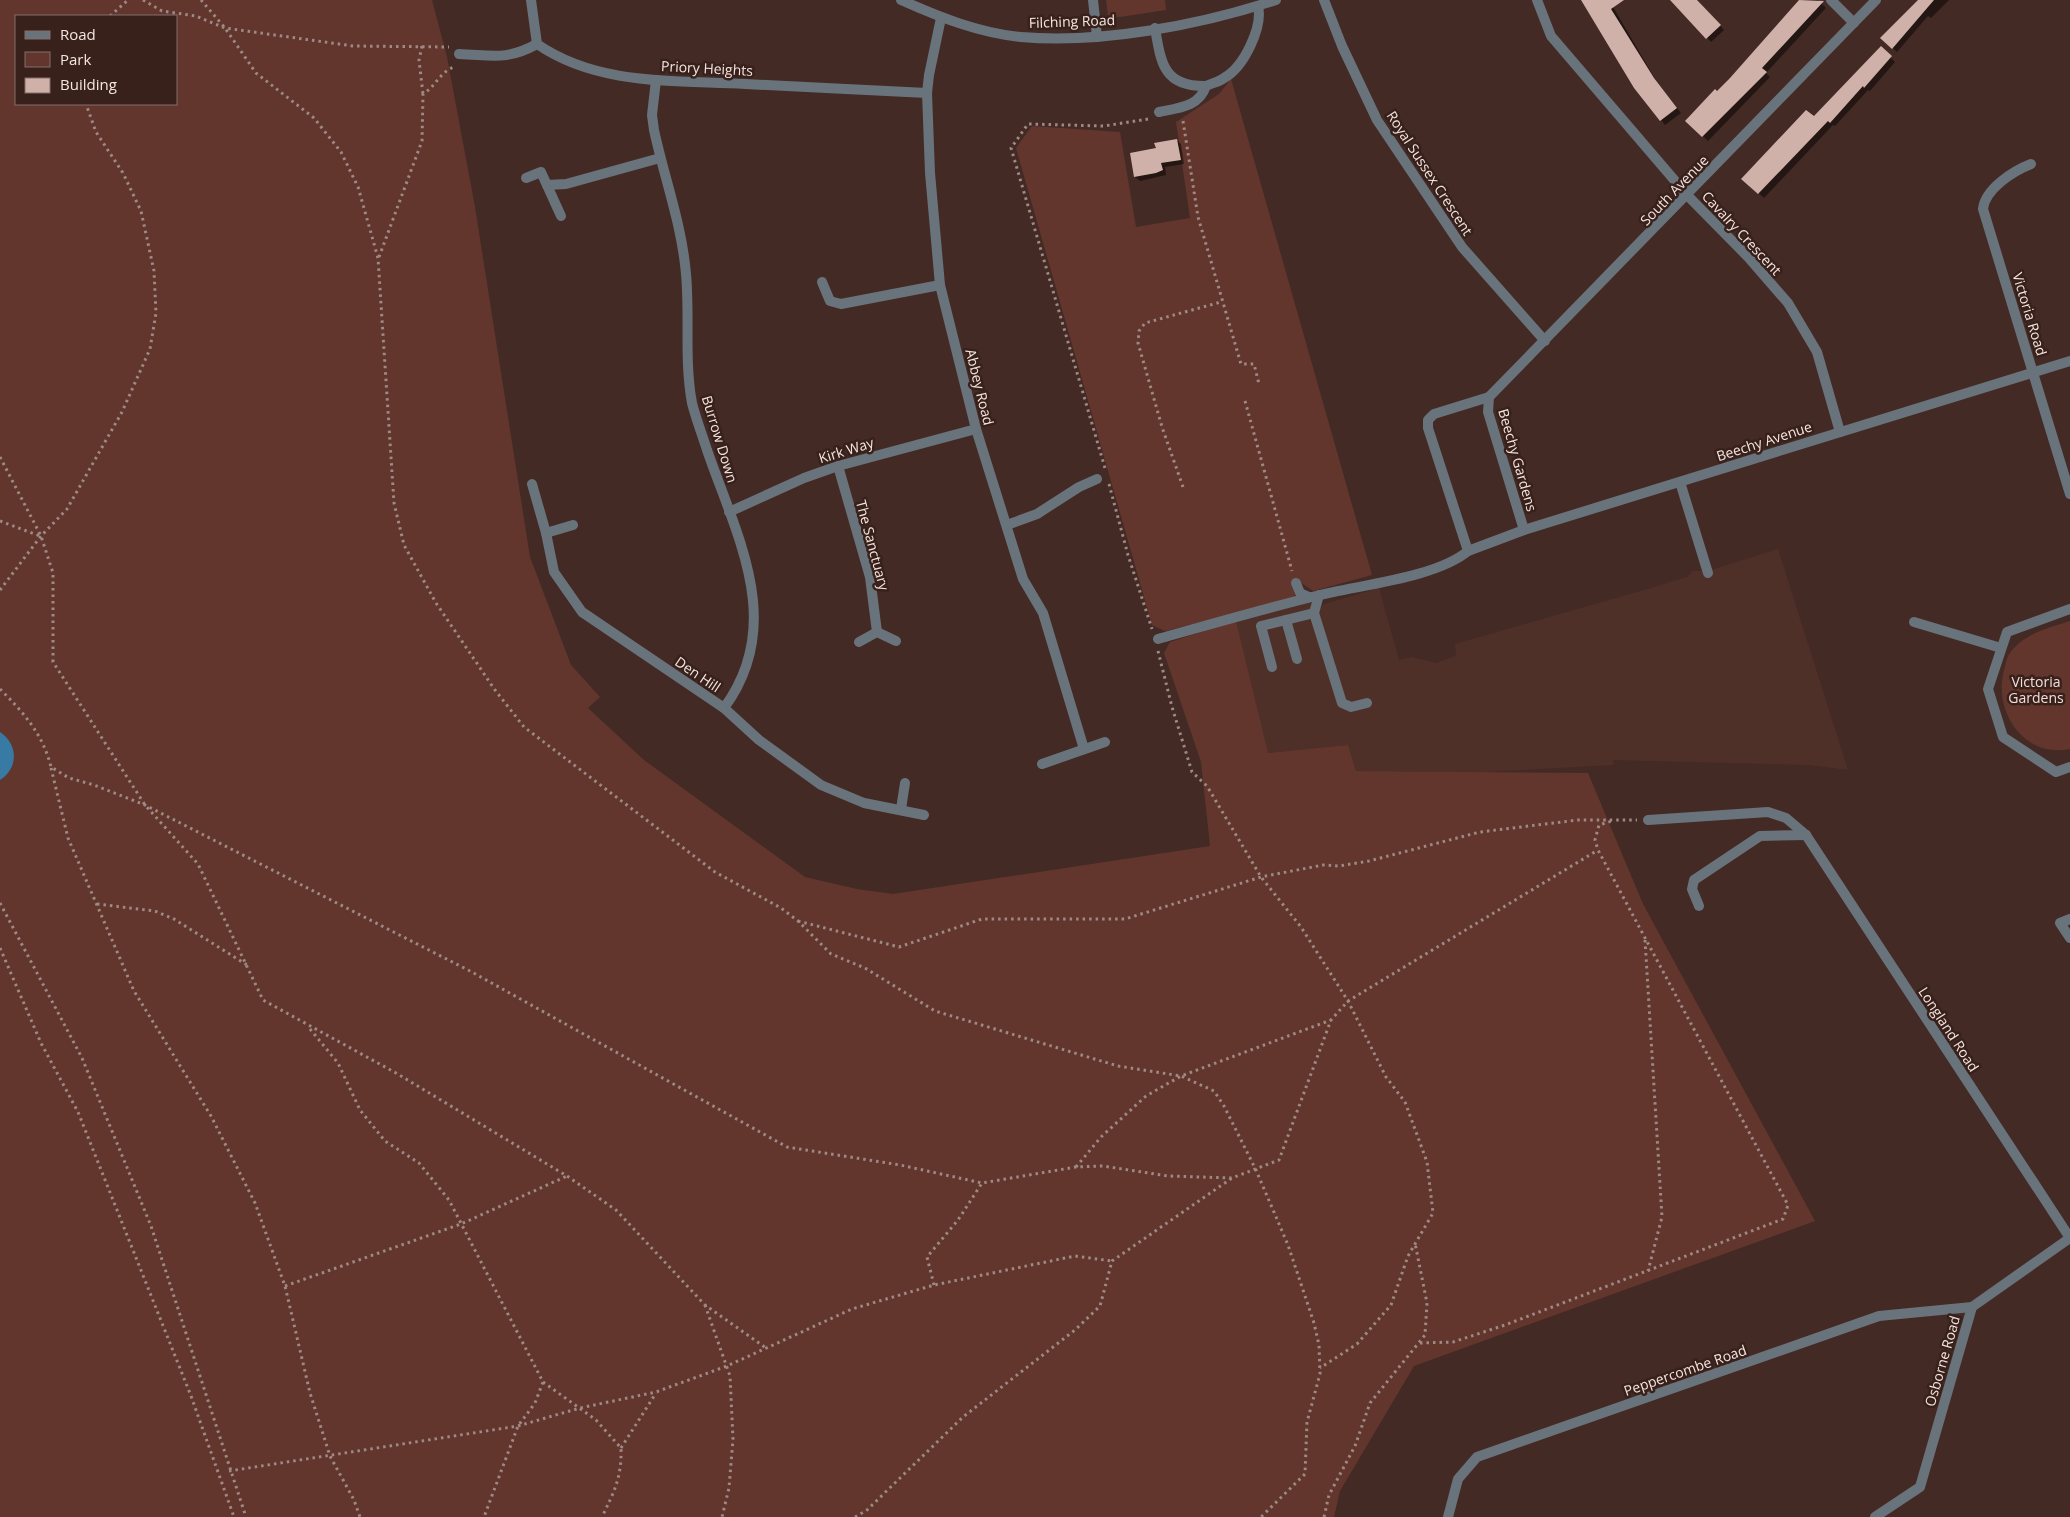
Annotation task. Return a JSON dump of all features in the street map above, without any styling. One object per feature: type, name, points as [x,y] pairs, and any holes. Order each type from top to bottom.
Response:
[{"type":"street","points":[[459,54],[503,57],[520,53],[537,44],[531,0]]},
{"type":"street","name":"Filching Road","points":[[902,0],[941,18],[1021,37],[1097,37],[1204,20],[1276,0]]},
{"type":"street","points":[[1092,0],[1097,37]]},
{"type":"street","name":"Royal Sussex Crescent","points":[[1324,0],[1342,46],[1377,120],[1462,247],[1545,341]]},
{"type":"street","name":"Cavalry Crescent","points":[[1537,0],[1551,36],[1688,196],[1748,257],[1788,303],[1817,352],[1840,432]]},
{"type":"street","points":[[1831,0],[1854,23]]},
{"type":"street","name":"South Avenue","points":[[1489,397],[1688,196],[1876,0]]},
{"type":"street","points":[[1155,28],[1164,68],[1173,80],[1188,86],[1206,86],[1226,78],[1243,61],[1261,17],[1258,6]]},
{"type":"street","name":"Abbey Road","points":[[941,18],[930,66],[927,93],[930,173],[940,285],[976,429],[1008,526],[1023,579],[1043,613],[1084,749]]},
{"type":"street","name":"Priory Heights","points":[[537,44],[553,55],[609,75],[656,80],[927,93]]},
{"type":"street","name":"Burrow Down","points":[[656,80],[652,115],[660,158],[682,243],[686,273],[687,354],[693,404],[748,569],[755,609],[754,641],[747,669],[737,690],[724,708]]},
{"type":"street","points":[[1159,112],[1182,108],[1196,102],[1203,96],[1206,86]]},
{"type":"street","points":[[547,185],[566,184],[660,158]]},
{"type":"street","name":"Victoria Road","points":[[2030,164],[2017,170],[1999,184],[1984,201],[1983,209],[2070,494]]},
{"type":"street","points":[[526,178],[541,172],[561,216]]},
{"type":"street","points":[[822,282],[830,301],[841,304],[940,285]]},
{"type":"street","name":"Beechy Avenue","points":[[1158,639],[1314,596],[1434,569],[1457,560],[1468,551],[1524,530],[2070,361]]},
{"type":"street","points":[[1468,551],[1428,428],[1428,420],[1434,414],[1489,397]]},
{"type":"street","name":"Beechy Gardens","points":[[1489,397],[1488,412],[1524,530]]},
{"type":"street","name":"Kirk Way","points":[[729,512],[804,478],[838,466],[976,429]]},
{"type":"street","name":"The Sanctuary","points":[[838,466],[870,577],[877,632]]},
{"type":"street","points":[[1008,526],[1038,514],[1079,487],[1097,479]]},
{"type":"street","points":[[1680,482],[1708,573]]},
{"type":"street","name":"Den Hill","points":[[532,484],[546,533],[554,572],[582,612],[724,708],[759,740],[821,785],[864,803],[924,815]]},
{"type":"street","points":[[546,533],[574,525]]},
{"type":"street","points":[[1296,583],[1300,593],[1314,596],[1314,613],[1342,703],[1350,707],[1367,704]]},
{"type":"street","points":[[2070,609],[2006,632],[1988,689],[2003,738],[2056,772],[2070,767]]},
{"type":"street","points":[[1272,666],[1261,626],[1314,613]]},
{"type":"street","points":[[1286,620],[1297,659]]},
{"type":"street","points":[[1914,622],[2001,648]]},
{"type":"street","points":[[859,642],[877,632],[896,641]]},
{"type":"street","points":[[1042,764],[1105,742]]},
{"type":"street","points":[[900,809],[905,783]]},
{"type":"street","name":"Longland Road","points":[[1648,820],[1768,812],[1786,818],[1806,835],[2070,1238]]},
{"type":"street","points":[[1699,906],[1692,889],[1694,880],[1760,836],[1806,835]]},
{"type":"street","points":[[2070,919],[2060,923],[2070,938]]},
{"type":"street","name":"Osborne Road","points":[[1875,1517],[1920,1487],[1972,1307],[2070,1238]]},
{"type":"street","name":"Peppercombe Road","points":[[1448,1517],[1458,1479],[1478,1457],[1879,1316],[1972,1307]]},
{"type":"path","points":[[111,15],[128,0]]},
{"type":"path","points":[[142,0],[162,11],[196,16],[225,28],[353,46],[452,46],[457,48],[459,54],[455,66],[445,71],[432,88],[423,94]]},
{"type":"path","points":[[201,0],[225,28],[256,73],[314,118],[341,152],[358,187],[378,258],[394,503],[404,545],[436,603],[495,690],[524,727],[715,872],[781,908],[798,921],[831,954],[865,968],[935,1012],[1118,1066],[1181,1076],[1214,1090],[1256,1170],[1288,1245],[1314,1323],[1319,1345],[1320,1368],[1307,1422],[1305,1474],[1261,1517]]},
{"type":"path","points":[[378,258],[422,142],[423,94],[419,60],[422,46]]},
{"type":"path","points":[[0,590],[41,536],[67,509],[122,412],[150,349],[156,313],[154,271],[141,211],[123,173],[96,132],[86,105]]},
{"type":"path","points":[[1182,108],[1198,217],[1221,302],[1241,364],[1254,364],[1259,384]]},
{"type":"path","points":[[1159,112],[1154,118],[1104,126],[1028,124],[1011,148],[1130,564],[1149,624],[1158,639],[1158,652],[1172,708],[1192,772],[1211,793],[1261,877],[1301,926],[1348,1001],[1386,1077],[1405,1102],[1427,1162],[1433,1213],[1408,1256],[1392,1305],[1357,1344],[1320,1368]]},
{"type":"path","points":[[1183,487],[1162,427],[1138,343],[1139,331],[1145,322],[1221,302]]},
{"type":"path","points":[[1245,401],[1296,583]]},
{"type":"path","points":[[0,457],[41,536],[53,573],[53,662],[145,805],[198,864],[263,1000],[396,1073],[568,1176],[616,1210],[705,1304],[766,1348]]},
{"type":"path","points":[[0,521],[41,536]]},
{"type":"path","points":[[0,689],[29,718],[47,752],[68,838],[134,990],[211,1116],[255,1203],[285,1286],[310,1393],[330,1456],[354,1500],[360,1517]]},
{"type":"path","points":[[51,767],[69,778],[94,785],[145,805],[470,971],[787,1146],[900,1165],[982,1183],[1076,1168],[1103,1166],[1168,1176],[1232,1178]]},
{"type":"path","points":[[798,921],[899,947],[982,920],[1125,919],[1261,877],[1323,865],[1340,866],[1369,861],[1480,832],[1578,820],[1648,820]]},
{"type":"path","points":[[1420,1343],[1452,1342],[1505,1325],[1783,1219],[1788,1205],[1598,850],[1595,840],[1599,825],[1616,820]]},
{"type":"path","points":[[855,1517],[867,1510],[963,1417],[1075,1330],[1100,1306],[1112,1261],[1232,1178],[1279,1160],[1331,1020],[1348,1001],[1598,850]]},
{"type":"path","points":[[0,903],[82,1058],[151,1226],[229,1471],[246,1517]]},
{"type":"path","points":[[97,904],[161,914],[174,919],[247,966]]},
{"type":"path","points":[[1645,937],[1662,1217],[1648,1271]]},
{"type":"path","points":[[0,948],[41,1043],[78,1112],[191,1396],[234,1517]]},
{"type":"path","points":[[1076,1168],[1100,1137],[1146,1096],[1181,1076],[1331,1020]]},
{"type":"path","points":[[308,1026],[338,1063],[360,1110],[385,1141],[419,1163],[449,1200],[543,1382],[596,1420],[622,1448]]},
{"type":"path","points":[[285,1286],[461,1224],[568,1176]]},
{"type":"path","points":[[934,1285],[927,1257],[958,1220],[982,1183]]},
{"type":"path","points":[[1324,1517],[1329,1495],[1356,1446],[1370,1403],[1404,1358],[1420,1343],[1425,1335],[1427,1315],[1415,1243]]},
{"type":"path","points":[[229,1471],[518,1426],[580,1408],[656,1392],[727,1366],[852,1309],[934,1285],[1075,1256],[1112,1261]]},
{"type":"path","points":[[705,1304],[730,1376],[733,1439],[729,1488],[722,1517]]},
{"type":"path","points":[[484,1517],[518,1426],[535,1403],[543,1382]]},
{"type":"path","points":[[602,1517],[617,1487],[622,1464],[622,1448],[656,1392]]},
{"type":"shaded area","points":[[1778,549],[1848,770],[1809,765],[1613,760],[1614,765],[1484,772],[1356,771],[1348,745],[1267,753],[1236,621],[1309,602],[1320,608],[1324,604],[1379,588],[1399,660],[1411,657],[1436,663],[1456,656],[1455,644],[1687,577],[1693,571],[1708,571]]},
{"type":"green space","points":[[0,0],[432,0],[447,57],[475,207],[530,557],[571,665],[600,697],[588,708],[644,760],[805,877],[857,889],[893,894],[1210,846],[1201,762],[1164,653],[1170,642],[1236,621],[1268,753],[1348,745],[1356,771],[1588,773],[1643,904],[1815,1221],[1414,1366],[1340,1491],[1334,1517],[0,1517]]},
{"type":"green space","points":[[1106,0],[1165,0],[1166,10],[1113,18],[1108,15]]},
{"type":"green space","points":[[1231,79],[1372,575],[1313,591],[1300,582],[1292,585],[1296,599],[1165,631],[1152,625],[1016,148],[1032,126],[1120,132],[1136,227],[1190,218],[1176,122],[1219,94]]},
{"type":"green space","name":"Victoria Gardens","points":[[2070,621],[2070,749],[2053,750],[2038,746],[2025,739],[2015,728],[2007,714],[2003,699],[2002,683],[2007,658],[2016,646],[2037,632]]},
{"type":"water","points":[[0,732],[10,743],[14,756],[11,769],[0,780]]},
{"type":"building","points":[[1581,0],[1624,0],[1611,9],[1654,78],[1677,108],[1660,121],[1634,88]]},
{"type":"building","points":[[1670,0],[1697,0],[1721,25],[1706,39]]},
{"type":"building","points":[[1799,0],[1824,1],[1762,68],[1767,72],[1702,137],[1685,121],[1715,89],[1717,91],[1730,78]]},
{"type":"building","points":[[1918,0],[1934,0],[1892,49],[1880,38]]},
{"type":"building","points":[[1881,46],[1892,56],[1864,88],[1863,86],[1830,123],[1828,121],[1758,194],[1741,179],[1806,110],[1814,116]]},
{"type":"building","points":[[1177,139],[1181,160],[1161,163],[1163,170],[1134,177],[1130,153],[1156,148],[1154,143]]}]
